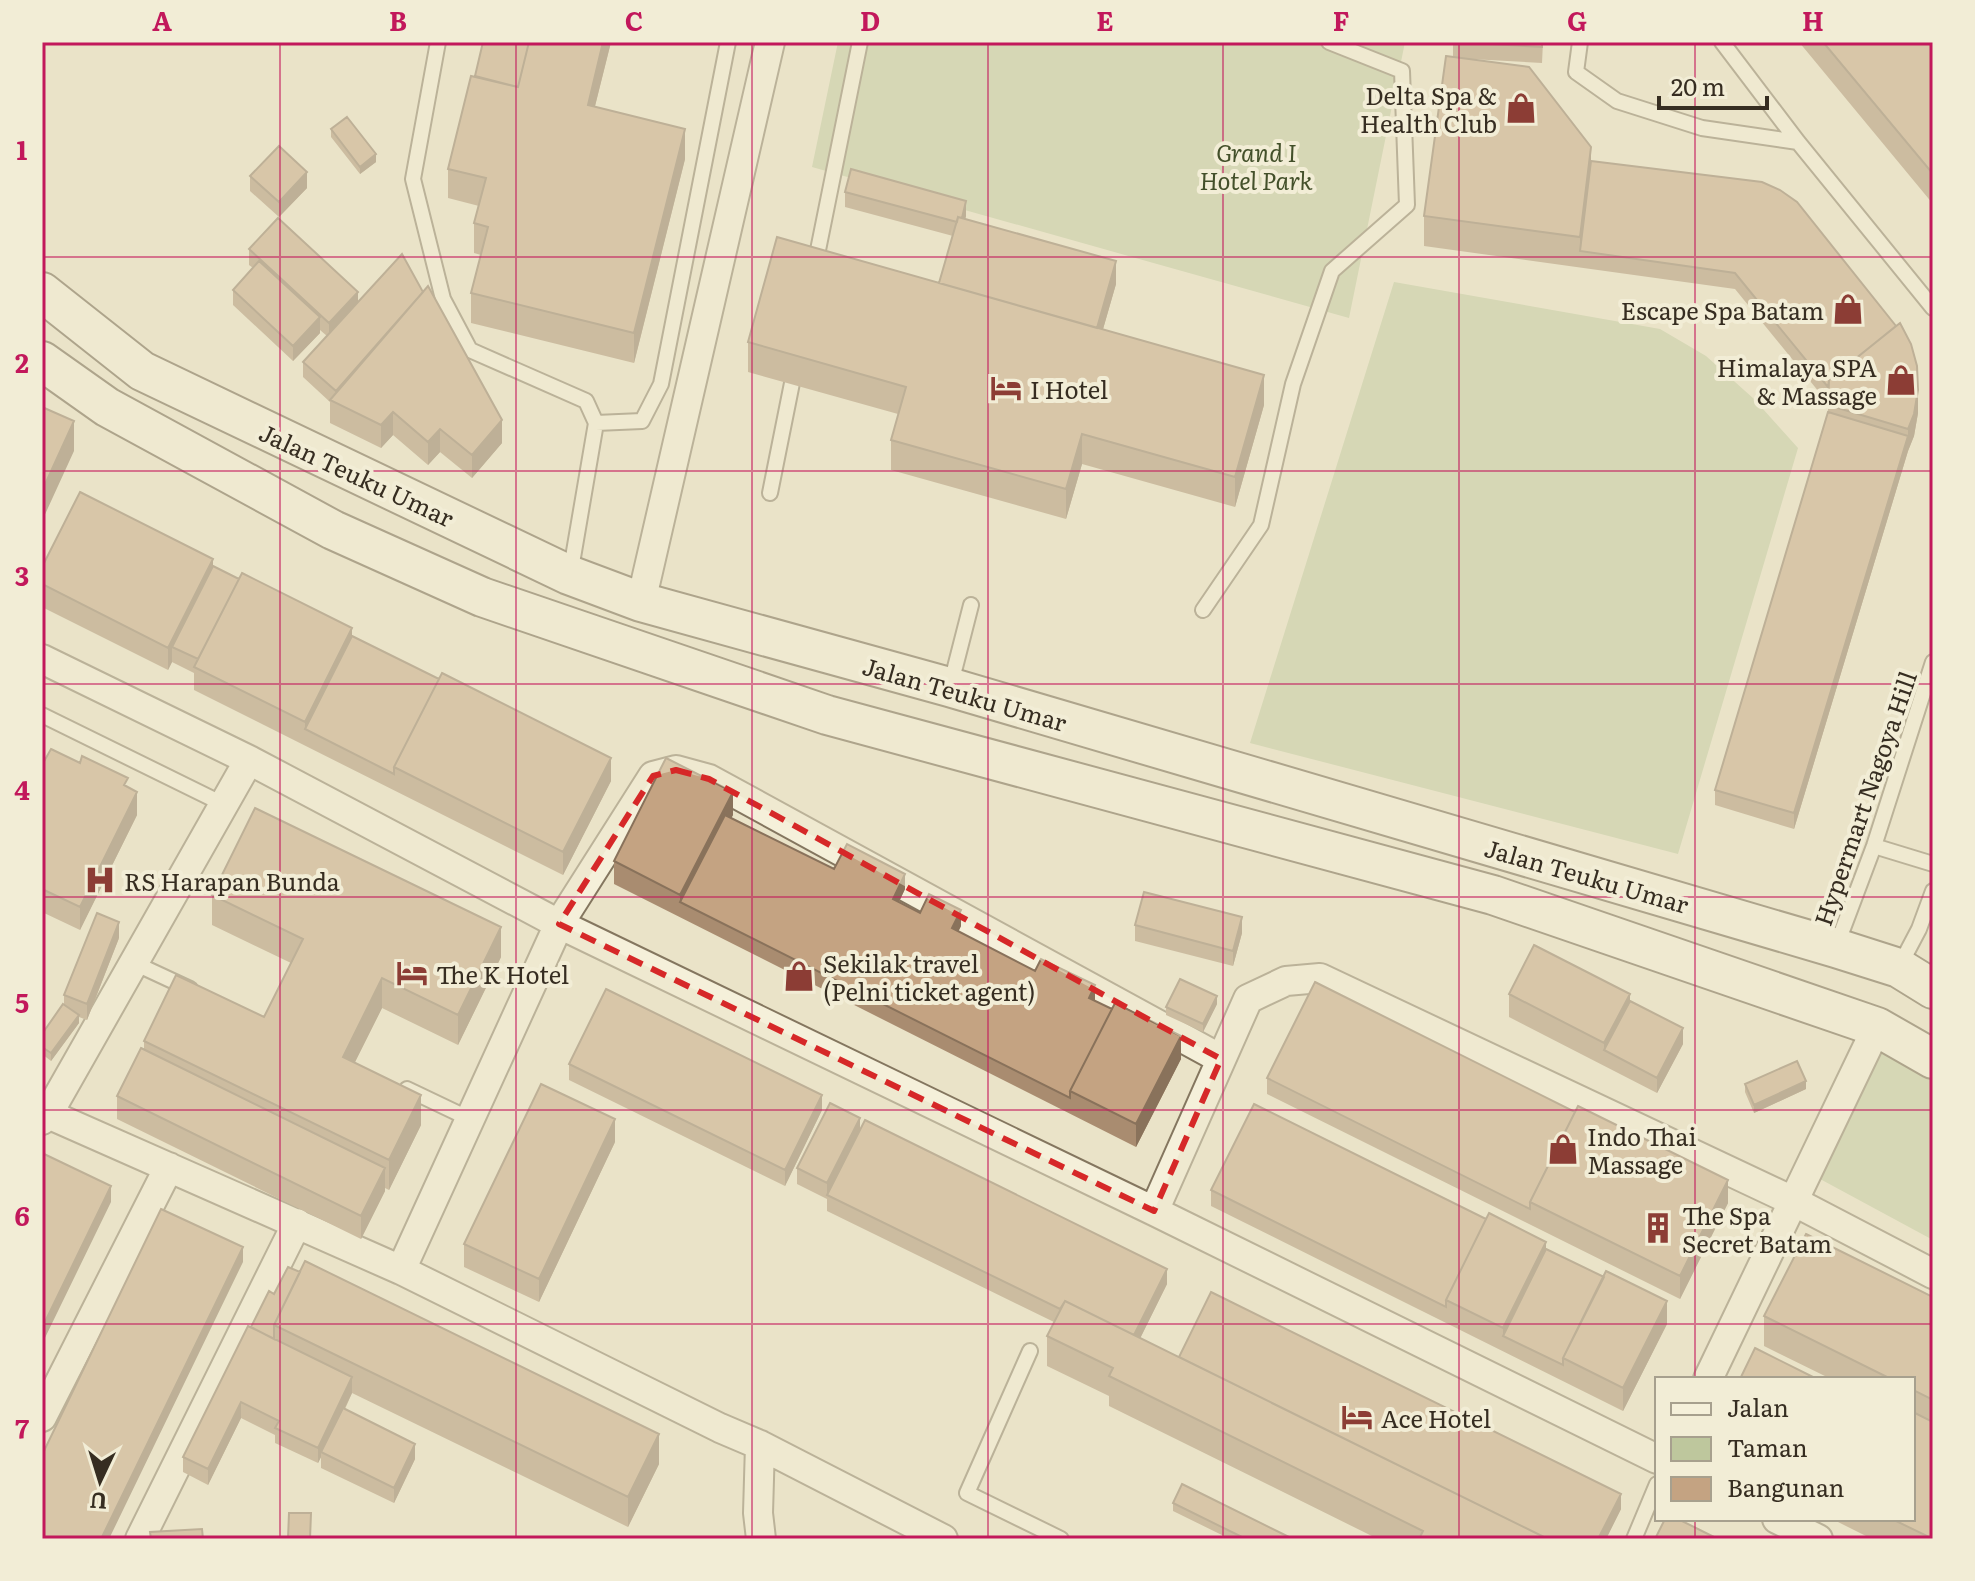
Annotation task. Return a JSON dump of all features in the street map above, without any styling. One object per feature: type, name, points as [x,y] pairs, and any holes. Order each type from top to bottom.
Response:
[{"type":"main road","name":"Jalan Teuku Umar","points":[[42,292],[142,371],[569,575],[641,602],[949,687],[1836,948],[1899,968],[1933,989]]},
{"type":"main road","name":"Jalan Teuku Umar","points":[[42,361],[107,407],[333,530],[482,597],[827,715],[1493,895],[1877,1027],[1933,1059]]},
{"type":"street","points":[[641,602],[770,42]]},
{"type":"street","points":[[42,659],[249,760],[559,924],[1154,1211],[1655,1458]]},
{"type":"street","points":[[249,760],[45,1117],[169,1167],[401,1270],[760,1445],[943,1539]]},
{"type":"street","points":[[401,1270],[559,924],[653,776],[676,770],[709,779],[1221,1059]]},
{"type":"street","points":[[1154,1211],[1248,999],[1286,981],[1320,978],[1795,1202],[1933,1274]]},
{"type":"street","points":[[1709,1377],[1877,1027]]},
{"type":"street","points":[[42,1417],[169,1167]]},
{"type":"street","points":[[140,1539],[297,1223]]},
{"type":"street","points":[[760,1445],[758,1513],[761,1539]]},
{"type":"street","points":[[1781,1521],[1818,1539]]},
{"type":"lane","points":[[438,42],[413,179],[443,299],[470,350],[586,401],[596,423],[569,575]]},
{"type":"lane","points":[[596,423],[642,421],[661,384],[728,42]]},
{"type":"lane","points":[[813,275],[860,42]]},
{"type":"lane","points":[[1203,610],[1261,525],[1293,384],[1332,271],[1407,205],[1402,71],[1329,42]]},
{"type":"lane","points":[[1580,42],[1576,72],[1617,101],[1702,128],[1798,142]]},
{"type":"lane","points":[[1722,42],[1798,142],[1933,308]]},
{"type":"lane","points":[[770,493],[798,353]]},
{"type":"lane","points":[[949,687],[971,605]]},
{"type":"lane","name":"Hypermart Nagoya Hill","points":[[1836,948],[1874,846],[1933,662]]},
{"type":"lane","points":[[42,715],[225,805]]},
{"type":"lane","points":[[1874,846],[1933,864]]},
{"type":"lane","points":[[1899,968],[1919,929],[1933,891]]},
{"type":"lane","points":[[134,963],[204,995]]},
{"type":"lane","points":[[393,1083],[472,1120]]},
{"type":"lane","points":[[1030,1351],[967,1493],[1061,1539]]},
{"type":"lane","points":[[1634,1539],[1655,1489]]},
{"type":"highlighted area","points":[[676,770],[709,779],[1221,1059],[1154,1211],[559,924],[653,776]]},
{"type":"green space","name":"Grand I Hotel Park","points":[[838,42],[1405,42],[1349,318],[812,167]]},
{"type":"green space","points":[[1394,282],[1660,329],[1706,356],[1754,399],[1798,448],[1678,854],[1250,743]]},
{"type":"green space","points":[[1877,1027],[1933,1064],[1933,1240],[1809,1173]]},
{"type":"building","points":[[483,42],[529,42],[518,87],[475,76]]},
{"type":"building","points":[[529,42],[603,42],[588,105],[685,129],[634,333],[471,293],[488,227],[474,223],[486,178],[448,169],[471,76],[518,87]]},
{"type":"building","points":[[1453,42],[1542,42],[1542,47]]},
{"type":"building","points":[[1823,42],[1933,42],[1933,174]]},
{"type":"building","points":[[1446,56],[1529,67],[1591,147],[1580,237],[1424,216]]},
{"type":"building","points":[[347,117],[376,154],[360,167],[331,129]]},
{"type":"building","points":[[279,146],[307,172],[279,202],[250,176]]},
{"type":"building","points":[[1591,161],[1762,182],[1780,190],[1797,202],[1896,326],[1829,380],[1828,387],[1735,273],[1580,251]]},
{"type":"building","points":[[851,169],[966,201],[962,218],[958,217],[957,222],[845,192]]},
{"type":"building","points":[[958,217],[1116,261],[1097,328],[939,283]]},
{"type":"building","points":[[278,218],[358,292],[329,323],[249,249]]},
{"type":"building","name":"I Hotel","points":[[777,237],[1264,375],[1235,477],[1082,434],[1066,489],[891,440],[906,387],[748,342]]},
{"type":"building","points":[[402,254],[423,292],[336,391],[303,362]]},
{"type":"building","points":[[259,261],[320,317],[293,346],[233,290]]},
{"type":"building","points":[[428,286],[502,420],[472,455],[440,429],[428,442],[393,412],[381,425],[330,400]]},
{"type":"building","points":[[1900,323],[1911,344],[1917,366],[1918,390],[1908,429],[1828,405],[1829,380]]},
{"type":"building","points":[[42,407],[74,421],[42,491]]},
{"type":"building","points":[[1828,412],[1908,436],[1794,813],[1715,790]]},
{"type":"building","points":[[80,492],[213,559],[168,648],[42,584],[42,567]]},
{"type":"building","points":[[213,566],[239,579],[198,659],[172,647]]},
{"type":"building","points":[[242,573],[352,628],[305,722],[194,667]]},
{"type":"building","points":[[352,636],[439,679],[394,767],[394,774],[305,729]]},
{"type":"building","points":[[442,673],[611,758],[563,852],[394,767]]},
{"type":"building","points":[[51,749],[80,763],[82,756],[128,778],[124,785],[137,792],[80,907],[42,889],[42,765]]},
{"type":"building","points":[[666,758],[733,792],[680,895],[614,861]]},
{"type":"building","points":[[255,808],[501,927],[458,1015],[382,978],[343,1057],[421,1095],[389,1160],[144,1041],[176,975],[264,1017],[303,939],[212,895]]},
{"type":"building","points":[[725,815],[834,869],[847,844],[905,874],[893,899],[920,913],[929,894],[961,910],[952,928],[1035,971],[1041,959],[1095,985],[1089,998],[1112,1009],[1070,1091],[1070,1098],[680,902]]},
{"type":"building","points":[[1144,892],[1242,917],[1233,951],[1135,925]]},
{"type":"building","points":[[97,913],[119,922],[87,1004],[64,995]]},
{"type":"building","points":[[1534,945],[1630,994],[1604,1043],[1509,994]]},
{"type":"building","points":[[1180,979],[1217,996],[1203,1024],[1166,1007]]},
{"type":"building","points":[[1315,982],[1575,1112],[1530,1202],[1530,1209],[1267,1078]]},
{"type":"building","points":[[606,989],[822,1095],[785,1170],[569,1064]]},
{"type":"building","points":[[1630,1001],[1683,1028],[1657,1078],[1604,1050]]},
{"type":"building","points":[[1115,1003],[1181,1036],[1136,1124],[1070,1091]]},
{"type":"building","points":[[63,1004],[79,1015],[51,1053],[42,1047],[42,1034]]},
{"type":"building","points":[[141,1048],[385,1168],[361,1216],[117,1096]]},
{"type":"building","points":[[1797,1061],[1806,1081],[1754,1105],[1745,1084]]},
{"type":"building","points":[[541,1084],[615,1119],[539,1279],[464,1244]]},
{"type":"building","points":[[830,1103],[860,1118],[827,1183],[797,1168]]},
{"type":"building","points":[[1254,1104],[1486,1219],[1446,1300],[1446,1307],[1211,1190]]},
{"type":"building","points":[[1578,1106],[1728,1180],[1680,1276],[1530,1202]]},
{"type":"building","points":[[865,1120],[1167,1269],[1134,1335],[1065,1301],[1060,1309],[827,1195]]},
{"type":"building","points":[[42,1153],[111,1186],[42,1328]]},
{"type":"building","points":[[161,1209],[243,1247],[101,1539],[42,1539],[42,1455]]},
{"type":"building","points":[[1489,1213],[1546,1242],[1503,1328],[1446,1300]]},
{"type":"building","points":[[1806,1234],[1933,1297],[1933,1400],[1915,1391],[1915,1377],[1887,1377],[1764,1316]]},
{"type":"building","points":[[1546,1249],[1604,1277],[1563,1358],[1563,1365],[1503,1336]]},
{"type":"building","points":[[305,1261],[659,1434],[628,1497],[274,1325]]},
{"type":"building","points":[[288,1267],[300,1272],[274,1325],[274,1339],[251,1327],[269,1291],[274,1294]]},
{"type":"building","points":[[1606,1271],[1667,1301],[1623,1388],[1563,1358]]},
{"type":"building","points":[[1211,1292],[1621,1494],[1598,1539],[1548,1539],[1179,1357]]},
{"type":"building","points":[[1065,1301],[1548,1539],[1419,1539],[1423,1531],[1109,1376],[1113,1368],[1047,1336]]},
{"type":"building","points":[[248,1326],[352,1377],[318,1448],[275,1428],[279,1421],[241,1402],[208,1469],[183,1457]]},
{"type":"building","points":[[1755,1348],[1813,1377],[1741,1377]]},
{"type":"building","points":[[343,1408],[415,1444],[394,1488],[321,1452]]},
{"type":"building","points":[[1915,1413],[1933,1422],[1933,1539],[1896,1521],[1915,1521]]},
{"type":"building","points":[[1182,1484],[1293,1539],[1246,1539],[1173,1503]]},
{"type":"building","points":[[289,1513],[311,1513],[310,1539],[288,1539]]},
{"type":"building","points":[[1664,1521],[1682,1521],[1718,1539],[1655,1539]]},
{"type":"building","points":[[202,1529],[203,1539],[151,1539],[150,1532]]},
{"type":"place","name":"Delta Spa & Health Club","points":[[1521,108]]},
{"type":"place","name":"Escape Spa Batam","points":[[1848,309]]},
{"type":"place","name":"Himalaya SPA & Massage","points":[[1901,380]]},
{"type":"place","name":"I Hotel","points":[[1006,388]]},
{"type":"place","name":"RS Harapan Bunda","points":[[100,880]]},
{"type":"place","name":"The K Hotel","points":[[412,973]]},
{"type":"place","name":"Sekilak travel (Pelni ticket agent)","points":[[799,976]]},
{"type":"place","name":"Indo Thai Massage","points":[[1563,1149]]},
{"type":"place","name":"The Spa Secret Batam","points":[[1658,1228]]},
{"type":"place","name":"Ace Hotel","points":[[1357,1417]]}]
